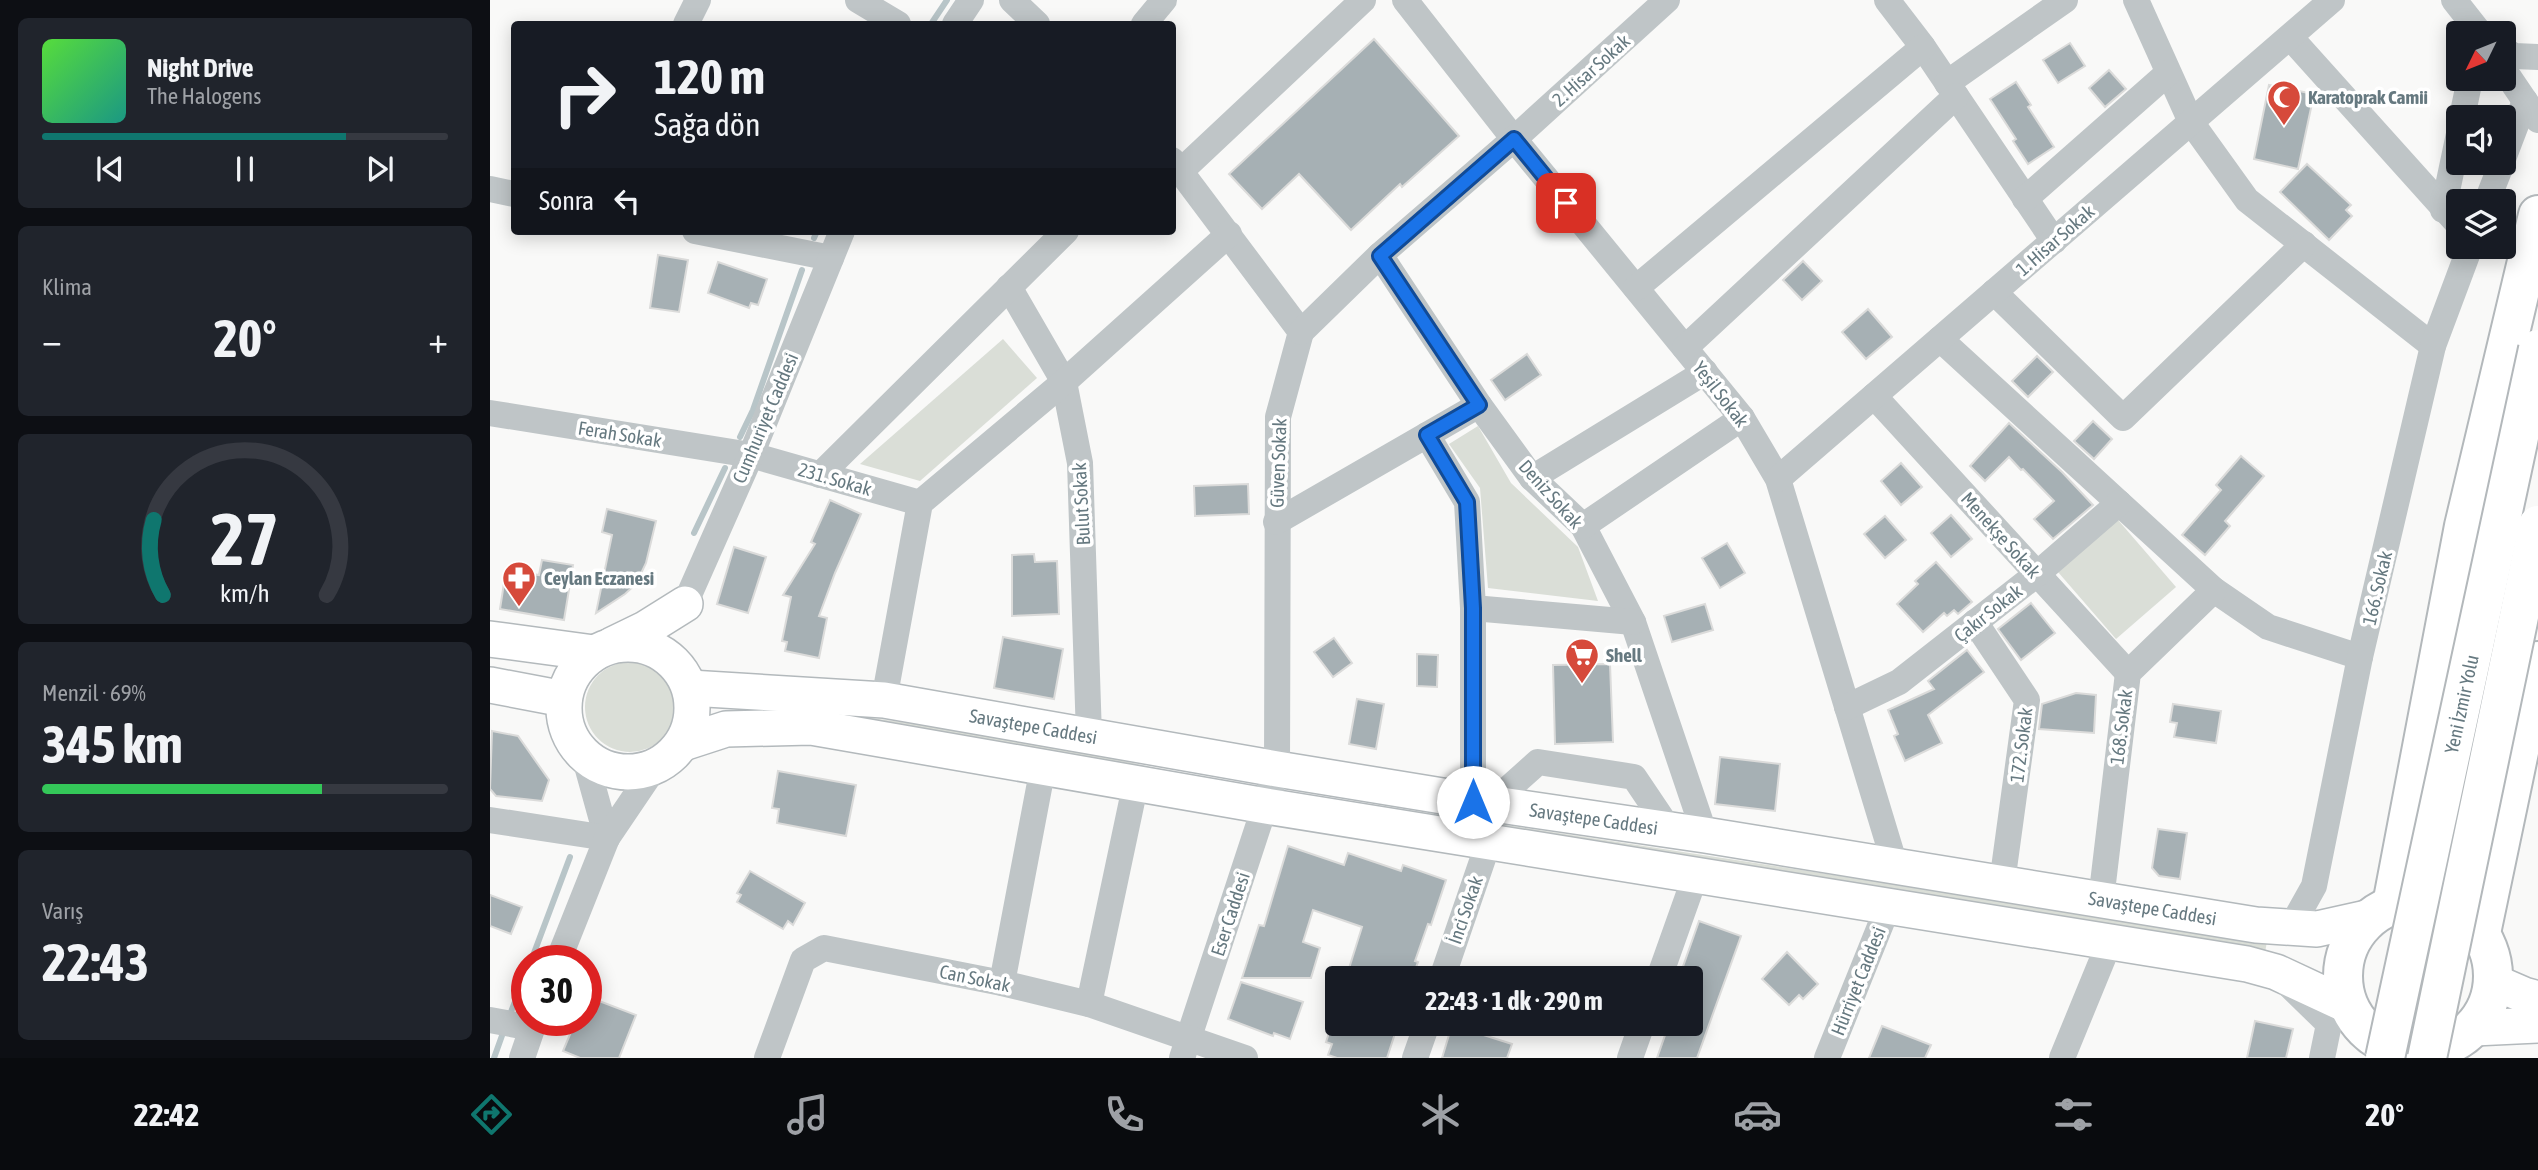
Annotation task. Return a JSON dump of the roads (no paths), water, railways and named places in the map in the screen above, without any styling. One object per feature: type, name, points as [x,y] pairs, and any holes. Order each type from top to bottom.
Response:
[{"type":"highway","name":"Yeni İzmir Yolu","points":[[2381,911],[2464,526],[2538,215]]},
{"type":"highway","name":"Yeni İzmir Yolu","points":[[2385,1058],[2538,349]]},
{"type":"highway","name":"Yeni İzmir Yolu","points":[[2451,1047],[2538,525]]},
{"type":"highway","points":[[2481,933],[2538,661]]},
{"type":"highway","points":[[2416,900],[2440,903],[2463,915],[2481,933],[2491,956],[2494,982],[2488,1006],[2451,1047],[2429,1051],[2404,1050],[2381,1041],[2354,1013],[2343,982],[2344,958],[2354,935],[2381,911],[2416,900]]},
{"type":"highway","points":[[2350,1058],[2354,1013]]},
{"type":"main road","points":[[685,604],[678,642],[693,706],[691,725],[683,743],[671,757],[655,767],[636,772],[617,772],[600,766],[584,755],[572,739],[565,720],[564,699],[569,681],[580,665],[603,649],[645,629],[685,604]]},
{"type":"main road","points":[[490,639],[603,649],[631,643],[651,647],[668,656],[686,679]]},
{"type":"main road","name":"Savaştepe Caddesi","points":[[686,679],[884,700],[1482,803],[1705,835],[2290,929],[2317,929],[2381,911]]},
{"type":"main road","points":[[490,685],[564,699]]},
{"type":"main road","name":"Savaştepe Caddesi","points":[[683,743],[726,729],[811,727],[1266,806],[1889,904],[2247,964],[2276,972],[2354,1013]]},
{"type":"main road","points":[[2494,982],[2538,999]]},
{"type":"main road","points":[[2451,1047],[2538,1025]]},
{"type":"street","points":[[688,21],[698,0]]},
{"type":"street","points":[[858,0],[893,21]]},
{"type":"street","points":[[957,21],[971,0]]},
{"type":"street","points":[[1012,0],[1034,21]]},
{"type":"street","points":[[1146,21],[1164,0]]},
{"type":"street","points":[[1301,332],[1177,166],[1363,0]]},
{"type":"street","name":"Yeşil Sokak","points":[[1405,0],[1514,139],[1742,418],[1778,479],[1895,865]]},
{"type":"street","name":"2. Hisar Sokak","points":[[1301,332],[1380,256],[1667,0]]},
{"type":"street","points":[[1887,0],[1923,47],[2053,241]]},
{"type":"street","points":[[2136,0],[2191,122],[2247,200],[2433,346]]},
{"type":"street","name":"1. Hisar Sokak","points":[[1778,479],[2332,0]]},
{"type":"street","points":[[2454,0],[2471,21]]},
{"type":"street","points":[[1685,348],[1952,90],[2048,5]]},
{"type":"street","points":[[2290,37],[2446,212]]},
{"type":"street","points":[[1636,288],[1923,47]]},
{"type":"street","points":[[2516,56],[2538,57]]},
{"type":"street","points":[[2025,199],[2168,73]]},
{"type":"street","points":[[2516,88],[2532,111],[2516,137]]},
{"type":"street","points":[[490,189],[511,193]]},
{"type":"street","points":[[884,700],[920,503],[1064,382],[1229,234]]},
{"type":"street","points":[[715,235],[831,258]]},
{"type":"street","name":"Cumhuriyet Caddesi","points":[[685,604],[751,455],[840,235]]},
{"type":"street","points":[[820,475],[1062,235]]},
{"type":"street","points":[[1994,292],[2123,418],[2304,244]]},
{"type":"street","name":"Deniz Sokak","points":[[1380,256],[1479,405],[1532,478],[1583,526],[1633,622],[1705,835]]},
{"type":"street","name":"166. Sokak","points":[[2290,929],[2314,886],[2360,657],[2433,346],[2466,259]]},
{"type":"street","name":"Bulut Sokak","points":[[1009,287],[1064,382],[1080,463],[1089,736]]},
{"type":"street","name":"Güven Sokak","points":[[1277,769],[1278,417],[1301,332]]},
{"type":"street","points":[[1940,339],[2214,590],[2268,627],[2360,657]]},
{"type":"street","points":[[1532,478],[1705,372]]},
{"type":"street","name":"Menekşe Sokak","points":[[1874,396],[2128,673]]},
{"type":"street","points":[[1276,522],[1479,405]]},
{"type":"street","name":"Ferah Sokak","points":[[490,413],[751,455]]},
{"type":"street","points":[[1583,526],[1742,418]]},
{"type":"street","points":[[1427,435],[1467,502],[1482,803]]},
{"type":"street","name":"231. Sokak","points":[[751,455],[920,503]]},
{"type":"street","name":"Çakır Sokak","points":[[1846,707],[1899,682],[2037,574],[2119,503]]},
{"type":"street","name":"168. Sokak","points":[[2101,900],[2128,673],[2214,590]]},
{"type":"street","points":[[1473,608],[1633,622]]},
{"type":"street","name":"172. Sokak","points":[[1975,622],[2027,700],[2002,883]]},
{"type":"street","points":[[584,755],[607,838]]},
{"type":"street","points":[[1482,803],[1538,762],[1634,778],[1669,830]]},
{"type":"street","points":[[1002,983],[1043,766]]},
{"type":"street","points":[[564,945],[607,838],[655,767]]},
{"type":"street","name":"Eser Caddesi","points":[[1185,1048],[1277,769]]},
{"type":"street","points":[[1089,1004],[1136,782]]},
{"type":"street","points":[[490,820],[607,838]]},
{"type":"street","name":"İnci Sokak","points":[[1446,966],[1489,841]]},
{"type":"street","points":[[1663,966],[1696,874]]},
{"type":"street","name":"Hürriyet Caddesi","points":[[1827,1058],[1889,904]]},
{"type":"street","points":[[2062,1058],[2110,941]]},
{"type":"street","name":"Can Sokak","points":[[767,1058],[803,960],[824,948],[1002,983],[1089,1004],[1185,1048],[1245,1058]]},
{"type":"street","points":[[2276,972],[2329,1024],[2322,1058]]},
{"type":"street","points":[[490,1020],[511,1022]]},
{"type":"street","points":[[522,1058],[529,1036]]},
{"type":"street","points":[[1415,1058],[1423,1036]]},
{"type":"street","points":[[1630,1058],[1638,1036]]},
{"type":"waterway","points":[[933,21],[947,0]]},
{"type":"waterway","points":[[740,437],[753,410],[802,270]]},
{"type":"waterway","points":[[694,533],[725,468]]},
{"type":"waterway","points":[[537,945],[570,857]]},
{"type":"waterway","points":[[509,1017],[511,1012]]},
{"type":"waterway","points":[[494,1058],[504,1030]]},
{"type":"place","name":"Karatoprak Camii","points":[[2284,127]]},
{"type":"place","name":"Ceylan Eczanesi","points":[[519,608]]},
{"type":"place","name":"Shell","points":[[1582,685]]}]
